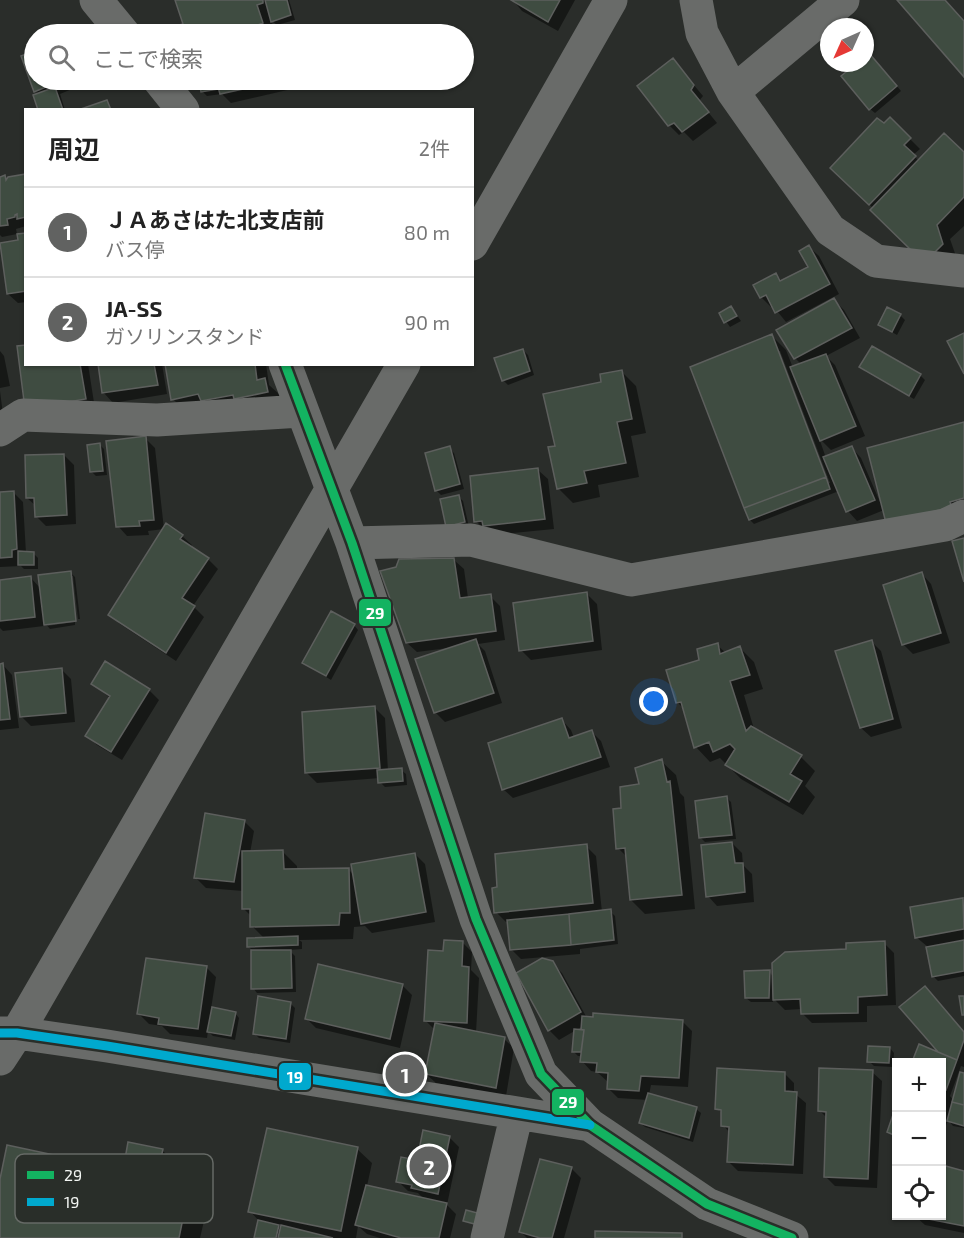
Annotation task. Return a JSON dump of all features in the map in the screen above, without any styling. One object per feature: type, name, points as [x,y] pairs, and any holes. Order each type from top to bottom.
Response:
[{"type":"street","points":[[96,0],[115,24]]},
{"type":"street","points":[[474,240],[611,0]]},
{"type":"street","points":[[696,0],[702,33],[733,92],[830,230],[876,261],[964,271]]},
{"type":"street","points":[[733,92],[843,0]]},
{"type":"street","points":[[167,90],[181,108]]},
{"type":"street","points":[[286,366],[351,543],[476,919],[541,1074],[590,1125],[707,1204],[792,1238]]},
{"type":"street","points":[[403,366],[332,491],[6,1042],[107,1046],[590,1125]]},
{"type":"street","points":[[0,430],[23,415],[157,420],[301,411]]},
{"type":"street","points":[[351,543],[471,540],[631,580],[945,525],[964,516]]},
{"type":"street","points":[[487,1238],[517,1113]]},
{"type":"building","points":[[175,0],[263,0],[263,3],[257,5],[263,23],[260,24],[183,24]]},
{"type":"building","points":[[265,0],[287,0],[291,15],[271,22]]},
{"type":"building","points":[[511,0],[560,0],[548,22]]},
{"type":"building","points":[[897,0],[945,0],[964,21],[964,77]]},
{"type":"building","points":[[673,58],[694,85],[691,90],[709,112],[682,132],[674,123],[668,126],[637,86]]},
{"type":"building","points":[[874,59],[897,86],[869,110],[841,76],[846,72],[874,72]]},
{"type":"building","points":[[47,90],[56,90],[62,108],[37,108],[33,95]]},
{"type":"building","points":[[219,90],[238,90],[220,94]]},
{"type":"building","points":[[107,100],[110,108],[84,108]]},
{"type":"building","points":[[890,117],[911,138],[904,145],[916,156],[869,205],[830,168],[877,118],[884,123]]},
{"type":"building","points":[[944,133],[964,152],[964,197],[937,225],[943,244],[932,255],[913,252],[870,210]]},
{"type":"building","points":[[24,174],[24,217],[17,219],[17,214],[7,219],[8,225],[0,226],[0,177],[5,175],[6,180],[8,177]]},
{"type":"building","points":[[24,233],[24,291],[7,294],[0,243],[18,240],[17,234]]},
{"type":"building","points":[[809,245],[830,284],[775,313],[766,295],[760,298],[753,285],[776,273],[780,281],[808,267],[799,251]]},
{"type":"building","points":[[834,298],[852,328],[794,359],[776,330]]},
{"type":"building","points":[[731,306],[737,316],[724,323],[719,313]]},
{"type":"building","points":[[887,307],[901,314],[892,332],[878,325]]},
{"type":"building","points":[[964,333],[964,374],[947,341]]},
{"type":"building","points":[[772,334],[826,477],[744,508],[690,367]]},
{"type":"building","points":[[24,345],[24,366],[80,366],[86,399],[25,409],[17,346]]},
{"type":"building","points":[[872,346],[921,374],[909,396],[859,367]]},
{"type":"building","points":[[523,349],[530,371],[502,381],[494,358]]},
{"type":"building","points":[[826,354],[856,426],[820,441],[790,367]]},
{"type":"building","points":[[98,366],[154,366],[158,385],[102,393]]},
{"type":"building","points":[[165,366],[255,366],[257,380],[265,378],[268,392],[234,399],[233,395],[201,401],[198,394],[171,400]]},
{"type":"building","points":[[622,370],[632,419],[617,422],[626,463],[584,471],[587,483],[557,489],[548,447],[555,446],[543,394],[601,382],[600,374]]},
{"type":"building","points":[[964,422],[964,498],[950,502],[952,507],[886,523],[867,448]]},
{"type":"building","points":[[146,436],[154,520],[139,521],[140,526],[116,527],[106,441]]},
{"type":"building","points":[[100,443],[103,471],[90,472],[87,445]]},
{"type":"building","points":[[450,446],[460,484],[435,491],[425,453]]},
{"type":"building","points":[[852,446],[875,500],[846,512],[823,457]]},
{"type":"building","points":[[64,454],[67,515],[35,517],[34,498],[26,498],[25,455]]},
{"type":"building","points":[[538,468],[545,519],[483,526],[482,521],[474,522],[470,476]]},
{"type":"building","points":[[826,477],[830,489],[749,520],[744,508]]},
{"type":"building","points":[[14,491],[17,549],[12,550],[12,557],[0,558],[0,492]]},
{"type":"building","points":[[459,495],[465,522],[446,527],[440,499]]},
{"type":"building","points":[[166,523],[183,535],[180,539],[209,558],[182,598],[195,606],[166,653],[108,615]]},
{"type":"building","points":[[964,538],[964,582],[952,541]]},
{"type":"building","points":[[18,551],[34,552],[34,565],[18,565]]},
{"type":"building","points":[[454,558],[460,598],[491,594],[496,631],[406,643],[380,571],[396,567],[399,559]]},
{"type":"building","points":[[71,571],[76,621],[44,625],[38,575]]},
{"type":"building","points":[[922,572],[941,633],[902,645],[883,585]]},
{"type":"building","points":[[31,576],[35,617],[0,621],[0,580]]},
{"type":"building","points":[[587,592],[593,641],[519,651],[513,603]]},
{"type":"building","points":[[331,611],[355,624],[326,676],[302,663]]},
{"type":"building","points":[[476,639],[494,693],[434,713],[415,659]]},
{"type":"building","points":[[872,640],[893,719],[860,728],[835,651]]},
{"type":"building","points":[[718,643],[720,654],[740,646],[750,675],[730,681],[746,731],[751,726],[802,755],[790,774],[802,781],[789,802],[725,765],[735,749],[730,744],[713,752],[709,742],[694,748],[681,702],[676,703],[666,670],[699,660],[697,649]]},
{"type":"building","points":[[105,661],[150,689],[111,752],[85,736],[110,696],[91,684]]},
{"type":"building","points":[[3,663],[10,719],[0,720],[0,664]]},
{"type":"building","points":[[62,668],[66,713],[20,717],[15,673]]},
{"type":"building","points":[[375,706],[380,768],[305,773],[302,712]]},
{"type":"building","points":[[562,718],[569,738],[592,730],[601,757],[502,790],[488,743]]},
{"type":"building","points":[[662,759],[667,782],[670,781],[682,895],[630,900],[625,848],[616,849],[613,809],[621,808],[620,787],[639,784],[635,768]]},
{"type":"building","points":[[402,768],[403,781],[378,783],[377,770]]},
{"type":"building","points":[[727,796],[732,835],[699,838],[695,801]]},
{"type":"building","points":[[205,813],[245,820],[234,882],[194,878]]},
{"type":"building","points":[[732,842],[735,863],[743,863],[745,892],[706,897],[701,845]]},
{"type":"building","points":[[587,844],[593,903],[494,913],[492,888],[497,887],[495,854]]},
{"type":"building","points":[[283,850],[284,869],[349,868],[350,913],[340,913],[339,925],[250,927],[250,909],[242,909],[242,851]]},
{"type":"building","points":[[415,853],[426,912],[361,924],[351,864]]},
{"type":"building","points":[[963,898],[964,929],[915,938],[910,907]]},
{"type":"building","points":[[611,909],[614,940],[571,945],[569,914]]},
{"type":"building","points":[[569,914],[571,945],[510,950],[507,920]]},
{"type":"building","points":[[298,936],[298,945],[247,947],[247,938]]},
{"type":"building","points":[[444,940],[463,941],[462,966],[469,967],[467,1023],[424,1021],[428,950],[443,951]]},
{"type":"building","points":[[964,940],[964,971],[932,977],[926,947]]},
{"type":"building","points":[[885,941],[887,995],[858,997],[858,1013],[801,1014],[800,999],[773,1000],[772,963],[785,952],[846,949],[846,943]]},
{"type":"building","points":[[251,950],[291,950],[292,988],[251,989]]},
{"type":"building","points":[[146,958],[207,966],[198,1029],[158,1024],[159,1018],[137,1014]]},
{"type":"building","points":[[542,958],[553,961],[581,1012],[548,1031],[516,973]]},
{"type":"building","points":[[318,964],[403,984],[390,1039],[305,1019]]},
{"type":"building","points":[[770,970],[769,998],[745,998],[744,971]]},
{"type":"building","points":[[925,986],[964,1032],[964,1040],[957,1060],[938,1052],[899,1007]]},
{"type":"building","points":[[258,996],[291,1002],[286,1039],[253,1034]]},
{"type":"building","points":[[959,996],[964,996],[964,1015],[962,1015]]},
{"type":"building","points":[[212,1007],[236,1012],[231,1036],[207,1032]]},
{"type":"building","points":[[593,1013],[683,1020],[679,1078],[641,1076],[639,1091],[607,1089],[608,1073],[596,1072],[597,1063],[580,1062],[584,1030],[581,1030],[582,1016],[593,1017]]},
{"type":"building","points":[[435,1023],[505,1037],[496,1088],[425,1074]]},
{"type":"building","points":[[574,1029],[584,1030],[581,1052],[572,1052]]},
{"type":"building","points":[[919,1044],[957,1060],[946,1090],[946,1058],[914,1058]]},
{"type":"building","points":[[868,1046],[890,1047],[889,1063],[867,1062]]},
{"type":"building","points":[[717,1068],[785,1072],[785,1091],[797,1092],[793,1165],[727,1162],[729,1127],[721,1126],[721,1110],[715,1109]]},
{"type":"building","points":[[819,1068],[873,1070],[868,1179],[824,1177],[826,1112],[818,1111]]},
{"type":"building","points":[[960,1072],[964,1073],[964,1105],[952,1102]]},
{"type":"building","points":[[648,1093],[697,1107],[689,1138],[639,1123]]},
{"type":"building","points":[[952,1102],[964,1105],[964,1126],[947,1121]]},
{"type":"building","points":[[892,1118],[892,1134],[887,1132]]},
{"type":"building","points":[[267,1128],[358,1147],[341,1231],[248,1212]]},
{"type":"building","points":[[423,1130],[450,1136],[438,1194],[396,1182],[401,1157],[417,1160]]},
{"type":"building","points":[[128,1142],[163,1149],[162,1154],[126,1154]]},
{"type":"building","points":[[7,1145],[49,1154],[15,1154],[15,1223],[182,1223],[179,1238],[0,1238],[0,1179]]},
{"type":"building","points":[[540,1159],[572,1167],[552,1238],[540,1238],[519,1232]]},
{"type":"building","points":[[946,1166],[964,1171],[964,1226],[933,1220],[946,1220]]},
{"type":"building","points":[[366,1185],[447,1203],[439,1238],[401,1238],[355,1225]]},
{"type":"building","points":[[466,1210],[485,1215],[482,1226],[463,1221]]},
{"type":"building","points":[[258,1220],[279,1225],[276,1238],[254,1238]]},
{"type":"building","points":[[281,1225],[333,1238],[278,1238]]},
{"type":"building","points":[[595,1231],[682,1233],[682,1238],[595,1238]]},
{"type":"transit line","name":"29","points":[[286,366],[352,543],[476,919],[541,1074],[590,1125],[707,1204],[792,1238]]},
{"type":"transit line","name":"19","points":[[0,1033],[17,1033],[107,1046],[590,1125]]},
{"type":"place","name":"ＪＡあさはた北支店前","points":[[405,1074]]},
{"type":"place","name":"JA-SS","points":[[429,1166]]}]
